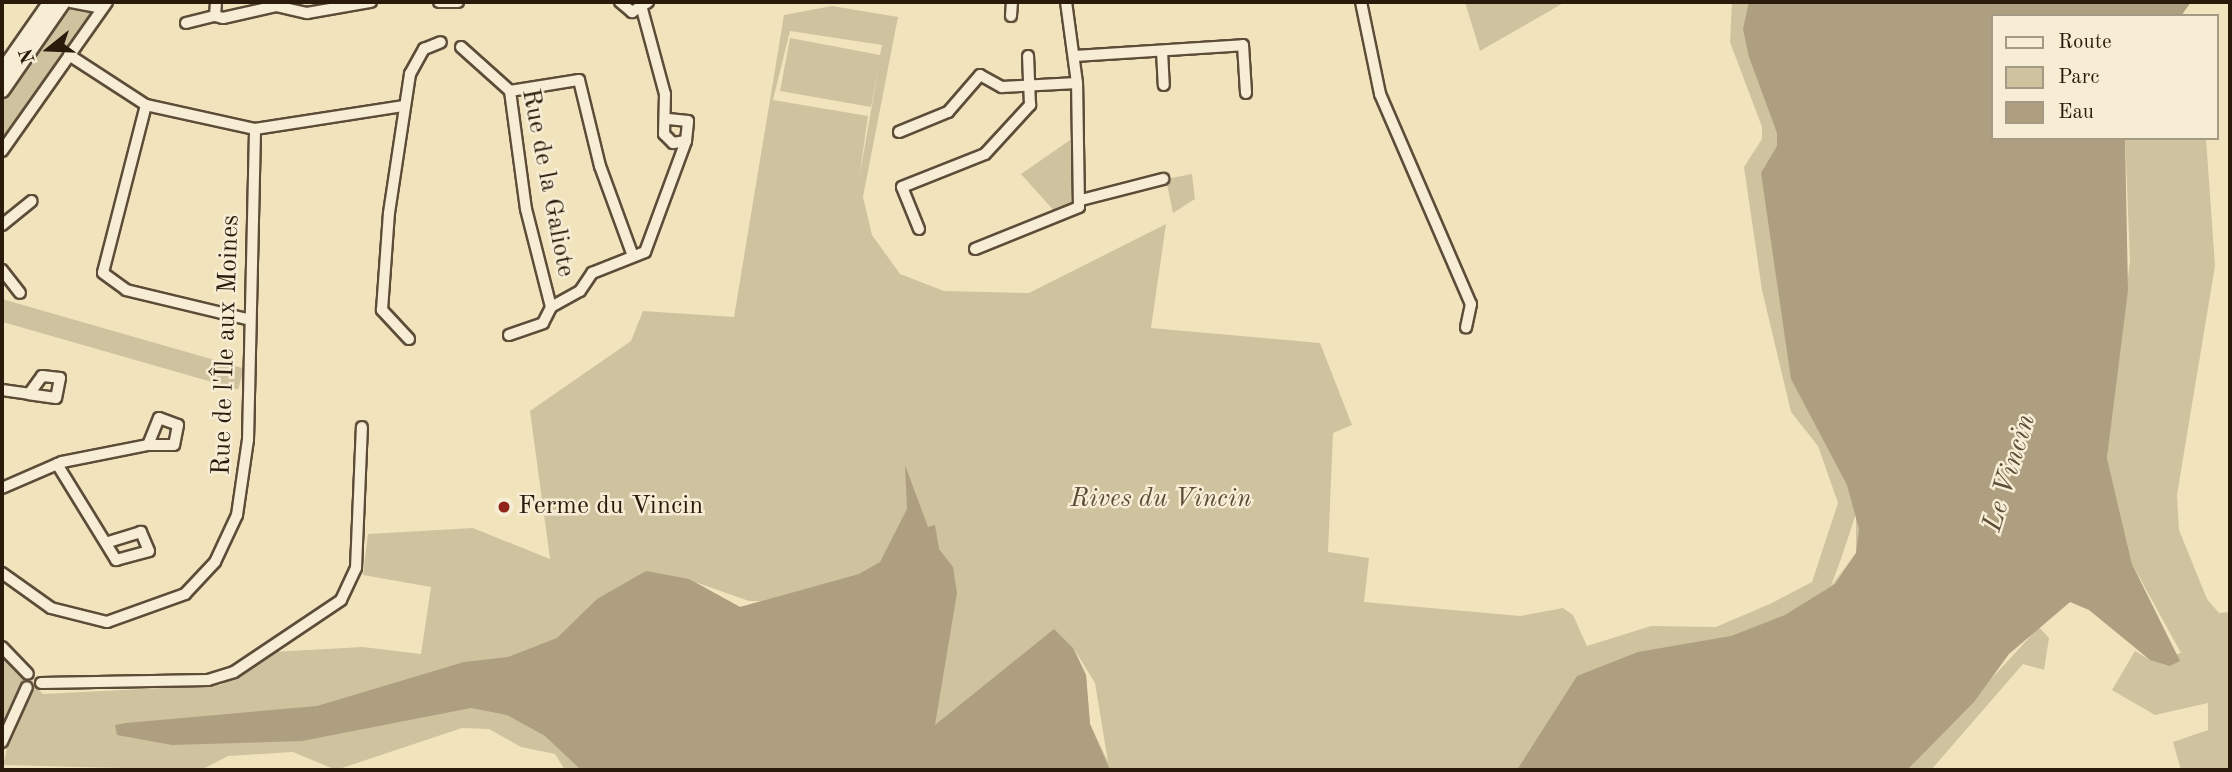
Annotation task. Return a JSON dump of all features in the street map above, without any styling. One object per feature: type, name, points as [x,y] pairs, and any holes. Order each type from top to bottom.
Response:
[{"type":"main road","points":[[2,72],[51,2]]},
{"type":"main road","points":[[2,90],[64,2]]},
{"type":"street","points":[[2,151],[104,5],[71,2]]},
{"type":"street","points":[[215,16],[216,2]]},
{"type":"street","points":[[186,23],[276,6],[371,2]]},
{"type":"street","points":[[442,3],[458,2]]},
{"type":"street","points":[[620,2],[641,8],[646,35],[665,94],[668,119],[664,134],[673,143],[677,165]]},
{"type":"street","points":[[1011,16],[1012,2]]},
{"type":"street","points":[[975,249],[1079,207],[1077,83],[1066,2]]},
{"type":"street","points":[[1361,2],[1380,94],[1471,304],[1466,327]]},
{"type":"street","points":[[409,339],[391,327],[381,304],[404,106],[414,65],[424,50],[442,42]]},
{"type":"street","points":[[1075,56],[1243,45],[1246,93]]},
{"type":"street","name":"Rue de la Galiote","points":[[461,47],[510,90],[526,209],[551,307]]},
{"type":"street","points":[[1162,51],[1164,85]]},
{"type":"street","points":[[69,55],[146,105],[255,129],[404,106]]},
{"type":"street","points":[[919,229],[902,187],[985,154],[1030,105],[1028,56]]},
{"type":"street","points":[[899,132],[948,112],[979,75],[1002,87],[1077,83]]},
{"type":"street","points":[[510,90],[579,80],[600,166],[633,256]]},
{"type":"street","points":[[509,335],[543,323],[551,307],[580,291],[592,273],[648,248],[691,125],[665,94]]},
{"type":"street","points":[[146,105],[103,273],[126,290],[247,319]]},
{"type":"street","points":[[668,119],[681,116]]},
{"type":"street","name":"Rue de l'Île aux Moines","points":[[2,573],[51,608],[97,622],[175,599],[201,581],[229,534],[242,486],[251,382],[247,319],[255,129]]},
{"type":"street","points":[[673,143],[685,141]]},
{"type":"street","points":[[1081,201],[1163,179]]},
{"type":"street","points":[[2,225],[32,201]]},
{"type":"street","points":[[2,270],[20,293]]},
{"type":"street","points":[[2,390],[29,394]]},
{"type":"street","points":[[27,687],[41,683],[208,680],[234,672],[341,600],[356,568],[362,427]]},
{"type":"street","points":[[2,488],[57,464],[148,445]]},
{"type":"street","points":[[57,464],[108,541]]},
{"type":"street","points":[[2,646],[28,674],[38,674],[41,683]]},
{"type":"street","points":[[2,742],[27,687],[28,674]]},
{"type":"green space","points":[[1465,2],[1565,2],[1480,51]]},
{"type":"green space","name":"Rives du Vincin","points":[[1732,2],[1925,2],[1990,426],[1654,770],[913,770],[480,701],[865,770],[565,770],[555,754],[521,747],[489,729],[462,728],[336,770],[293,752],[228,756],[201,770],[3,765],[13,725],[2,720],[2,653],[43,694],[221,685],[271,652],[363,647],[421,654],[431,587],[363,575],[368,534],[473,528],[550,559],[530,411],[631,341],[643,311],[734,317],[784,15],[832,6],[898,17],[863,197],[872,235],[900,274],[944,291],[1029,293],[1166,224],[1151,328],[1320,343],[1352,425],[1333,433],[1328,552],[1369,558],[1364,602],[1520,616],[1563,608],[1573,615],[1587,646],[1651,626],[1716,627],[1812,582],[1838,503],[1818,446],[1791,412],[1762,290],[1744,167],[1762,139],[1762,127],[1730,42]],"holes":[[[790,31],[882,45],[880,55],[790,38],[780,91],[871,107],[879,65],[859,179],[868,116],[773,100]],[[1856,514],[1856,553],[1831,586]],[[695,582],[749,601],[776,601],[740,607]],[[1074,649],[1095,683],[1108,762],[1090,724],[1086,675]]]},
{"type":"green space","points":[[69,8],[93,13],[2,143],[2,98]]},
{"type":"green space","points":[[1073,138],[1079,200],[1056,213],[1021,174]]},
{"type":"green space","points":[[2125,140],[2206,140],[2215,266],[2177,495],[2179,530],[2207,599],[2219,613],[2230,612],[2230,770],[2181,770],[2173,742],[2208,730],[2208,703],[2155,715],[2112,690],[2135,651],[2150,660],[2181,653],[2132,564],[2107,458],[2130,260]]},
{"type":"green space","points":[[1192,174],[1195,199],[1173,213],[1166,179]]},
{"type":"green space","points":[[2,299],[244,368],[238,390],[2,322]]},
{"type":"green space","points":[[2039,627],[2049,638],[2044,670],[2023,664],[1931,770],[1907,770]]},
{"type":"water","name":"Le Vincin","points":[[1749,2],[2191,2],[2182,14],[1990,14],[1990,140],[2125,140],[2128,290],[2107,458],[2132,564],[2180,661],[2170,666],[2150,660],[2089,610],[2070,602],[2009,654],[1974,702],[1907,770],[1517,770],[1577,676],[1638,652],[1731,636],[1785,615],[1835,584],[1856,553],[1859,529],[1847,485],[1791,379],[1761,173],[1777,146],[1777,133],[1749,57],[1743,29]]},
{"type":"water","points":[[905,465],[928,527],[935,525],[939,549],[953,567],[957,593],[935,725],[1054,629],[1073,648],[1086,675],[1090,724],[1110,770],[581,770],[545,736],[507,715],[471,708],[302,741],[172,745],[117,735],[115,725],[126,723],[317,706],[464,662],[508,657],[557,638],[597,599],[646,571],[689,579],[740,607],[859,574],[880,562],[907,509]]},
{"type":"place","name":"Ferme du Vincin","points":[[504,507]]}]
